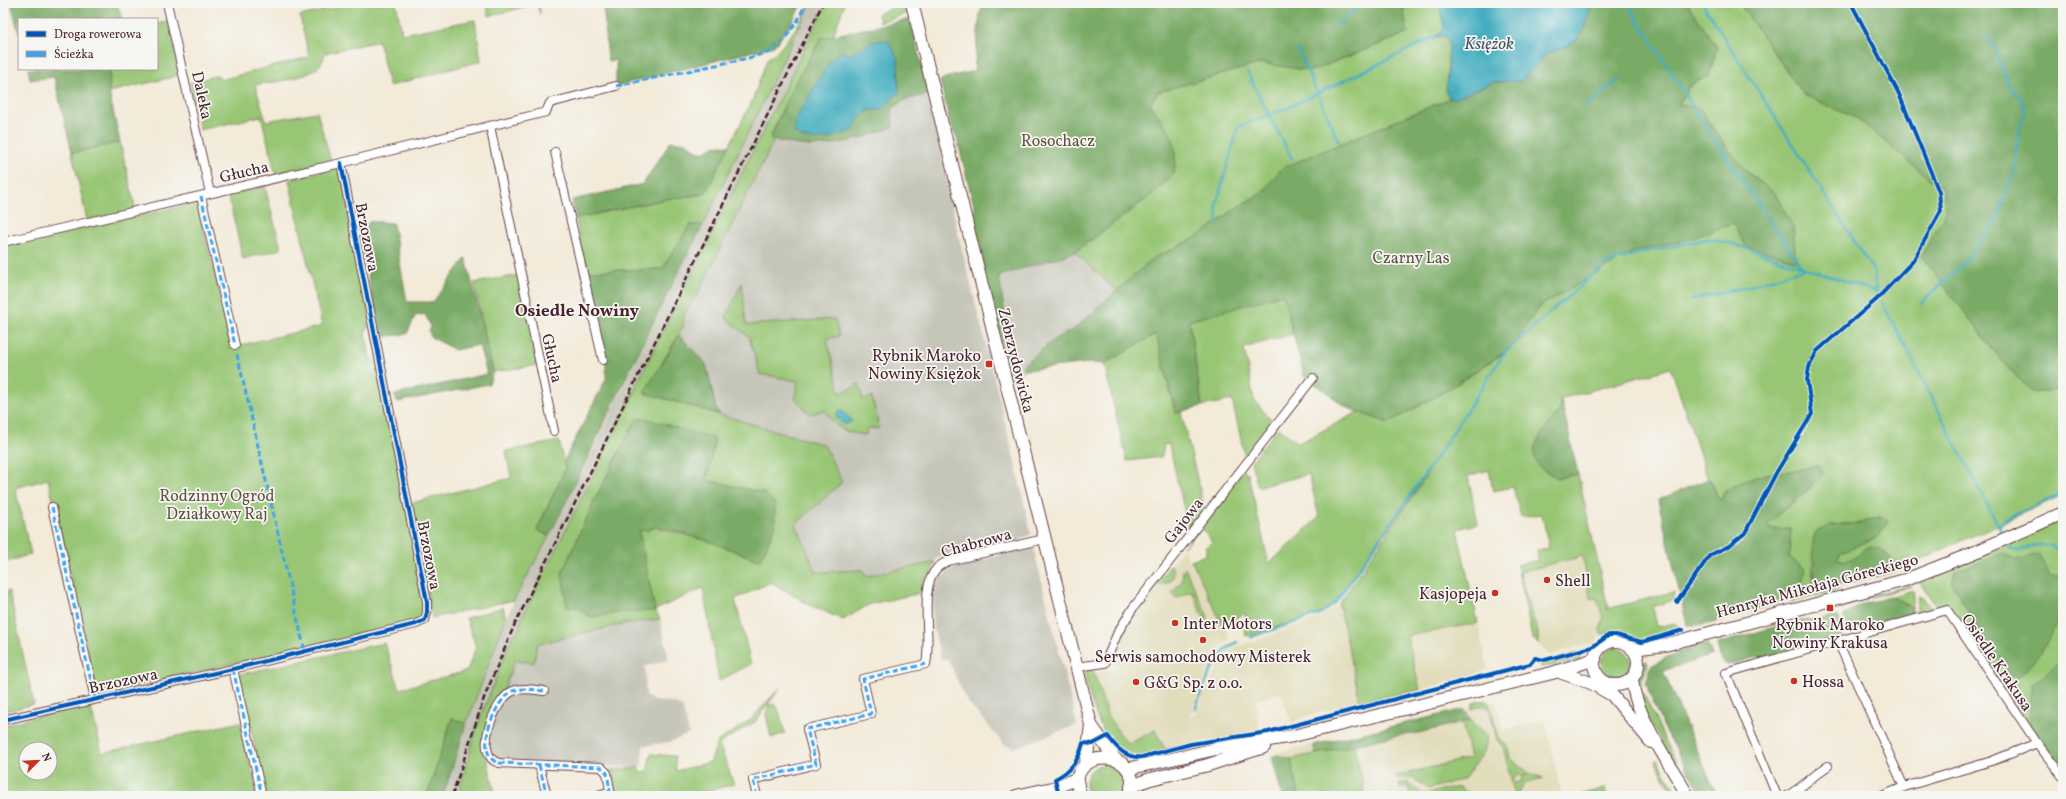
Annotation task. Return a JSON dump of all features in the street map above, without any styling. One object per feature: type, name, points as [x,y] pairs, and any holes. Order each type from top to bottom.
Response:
[{"type":"main road","name":"Zebrzydowicka","points":[[912,3],[1091,725],[1115,759],[1127,770]]},
{"type":"main road","name":"Henryka Mikołaja Góreckiego","points":[[1632,649],[1665,644],[1876,589],[1905,580],[1971,554],[2063,513]]},
{"type":"main road","points":[[1611,642],[1624,643],[1632,649],[1638,662],[1637,669],[1632,678],[1620,684],[1606,682],[1597,672],[1595,659],[1601,647],[1611,642]]},
{"type":"main road","name":"Henryka Mikołaja Góreckiego","points":[[1638,662],[1665,644]]},
{"type":"main road","points":[[1293,736],[1270,746],[1208,765],[1147,780],[1130,791],[1127,770],[1216,749],[1293,736],[1557,673],[1595,659]]},
{"type":"main road","points":[[1557,673],[1597,672]]},
{"type":"main road","points":[[1557,673],[1596,685],[1612,695],[1622,705],[1646,738],[1661,749]]},
{"type":"main road","points":[[1632,678],[1634,692],[1647,726]]},
{"type":"main road","points":[[1620,684],[1661,749],[1688,796]]},
{"type":"main road","name":"Zebrzydowicka","points":[[1086,764],[1091,725]]},
{"type":"main road","points":[[1081,796],[1078,788],[1078,778],[1086,764],[1102,757],[1115,759]]},
{"type":"main road","points":[[1016,796],[1057,787],[1078,778]]},
{"type":"street","name":"Daleka","points":[[167,3],[210,193]]},
{"type":"street","name":"Głucha","points":[[3,242],[341,164],[546,112],[550,103],[616,86]]},
{"type":"street","name":"Głucha","points":[[490,126],[554,431]]},
{"type":"street","points":[[555,152],[603,360]]},
{"type":"street","name":"Brzozowa","points":[[3,720],[233,669],[416,624],[422,622],[427,616],[427,602],[341,164]]},
{"type":"street","points":[[201,196],[235,345]]},
{"type":"street","name":"Gajowa","points":[[1076,667],[1105,663],[1118,632],[1133,608],[1313,378]]},
{"type":"street","points":[[52,507],[95,699]]},
{"type":"street","name":"Chabrowa","points":[[757,796],[753,780],[816,764],[807,729],[871,714],[863,679],[926,664],[928,612],[926,596],[937,568],[948,561],[1044,539]]},
{"type":"street","name":"Osiedle Krakusa","points":[[1777,796],[1726,673],[1947,610],[2037,743]]},
{"type":"street","points":[[1838,642],[1904,787]]},
{"type":"street","points":[[233,669],[262,796]]},
{"type":"street","points":[[544,692],[519,689],[504,697],[496,710],[486,742],[486,752],[494,762],[603,768],[607,773],[610,790],[595,796]]},
{"type":"street","points":[[1882,796],[1904,787],[1992,761],[2037,743],[2063,778]]},
{"type":"street","points":[[539,765],[547,796]]},
{"type":"street","points":[[1786,796],[1795,792],[1815,774],[1828,766]]},
{"type":"shaded area","points":[[812,3],[827,3],[522,617],[518,634],[513,634],[476,729],[458,796],[443,796],[466,724],[514,600],[549,536],[599,438],[677,273],[703,225],[752,122]]},
{"type":"shaded area","points":[[929,94],[957,229],[1016,466],[1031,534],[1019,541],[936,558],[936,562],[865,576],[863,570],[816,572],[796,524],[842,482],[807,440],[644,393],[683,327],[684,314],[696,297],[774,140],[822,145],[870,135],[893,127],[892,108],[905,100]]},
{"type":"shaded area","points":[[1075,252],[1117,291],[1074,329],[1056,338],[1023,366],[1025,370],[1011,382],[1005,358],[1010,356],[999,276]]},
{"type":"shaded area","points":[[1033,546],[1077,725],[1014,748],[1004,744],[966,700],[948,659],[941,659],[932,622],[934,591],[939,579],[953,568]]},
{"type":"shaded area","points":[[1183,548],[1230,638],[1220,648],[1211,662],[1190,714],[1187,716],[1195,715],[1224,654],[1233,648],[1319,618],[1339,604],[1360,702],[1303,717],[1292,723],[1281,693],[1256,700],[1260,732],[1165,749],[1135,739],[1128,744],[1108,717],[1094,673],[1118,667],[1112,660],[1117,659],[1118,646],[1139,607]]},
{"type":"shaded area","name":"Shell","points":[[1584,556],[1590,599],[1597,597],[1603,618],[1600,631],[1602,635],[1594,643],[1550,655],[1538,644],[1538,632],[1528,604],[1520,572]]},
{"type":"shaded area","points":[[660,619],[669,660],[645,666],[646,695],[653,701],[672,702],[683,708],[689,734],[670,742],[643,746],[641,768],[501,760],[494,757],[483,744],[515,660],[537,644],[623,624]]},
{"type":"shaded area","points":[[1478,623],[1488,668],[1480,673],[1420,690],[1407,636]]},
{"type":"shaded area","points":[[1496,702],[1503,730],[1545,720],[1562,796],[1282,796],[1271,754]]},
{"type":"green space","points":[[11,3],[117,3],[122,18],[18,18],[18,30]]},
{"type":"green space","points":[[356,3],[396,3],[402,34],[475,20],[481,61],[389,86],[379,41],[325,53],[322,62],[315,70],[300,77],[255,85],[266,121],[317,112],[331,161],[276,175],[261,116],[200,130],[190,83],[218,75],[220,80],[309,57],[300,16]]},
{"type":"green space","points":[[486,3],[539,3],[540,14],[537,4],[489,16]]},
{"type":"green space","points":[[603,3],[802,3],[790,26],[774,46],[616,86],[616,60],[608,61]]},
{"type":"green space","points":[[811,3],[703,225],[690,225],[662,269],[585,271],[576,218],[667,199],[705,194],[753,99],[767,59],[779,50],[796,28]]},
{"type":"green space","points":[[827,3],[845,3],[833,36],[821,38],[793,87],[770,139],[774,140],[697,295],[684,314],[683,327],[645,393],[824,445],[842,482],[796,524],[816,572],[863,570],[865,576],[936,562],[922,591],[916,594],[870,604],[843,620],[810,605],[771,582],[735,599],[751,664],[719,681],[703,588],[655,610],[660,619],[623,624],[537,644],[534,663],[515,660],[483,744],[496,796],[458,796],[476,729],[513,634],[518,633],[522,617],[629,403],[638,388],[627,403]],"holes":[[[637,419],[707,480],[764,493],[708,541],[655,527],[648,530],[638,531],[655,610],[633,611],[590,617],[578,608],[567,606],[562,573],[594,501]]]},
{"type":"green space","points":[[896,3],[907,3],[909,13],[880,22],[878,13],[897,7]]},
{"type":"green space","name":"Rosochacz","points":[[985,3],[1402,3],[1408,33],[1311,71],[1262,63],[1158,92],[1150,105],[1172,136],[1175,152],[1174,174],[1154,193],[1075,252],[999,276],[1011,356],[1005,358],[971,223],[975,210],[957,138],[952,130],[940,81],[945,78],[974,71],[980,13]]},
{"type":"green space","points":[[1402,3],[1440,3],[1444,29],[1436,37],[1446,36],[1449,43],[1446,93],[1451,98],[1282,168],[1262,193],[1239,206],[1197,237],[1152,259],[1117,291],[1075,252],[1154,193],[1174,174],[1168,129],[1150,105],[1158,92],[1262,63],[1311,71],[1408,33]]},
{"type":"green space","name":"Czarny Las","points":[[1593,3],[1684,3],[1689,6],[1717,47],[1709,76],[1690,85],[1679,104],[1700,109],[1724,144],[1748,173],[1775,193],[1793,226],[1796,261],[1746,246],[1733,223],[1690,239],[1633,252],[1539,307],[1512,347],[1444,392],[1388,423],[1348,408],[1304,376],[1283,294],[1189,321],[1202,406],[1176,413],[1156,334],[1104,364],[1089,363],[1025,370],[1022,366],[1056,338],[1074,329],[1152,259],[1197,237],[1239,206],[1262,193],[1282,168],[1451,98],[1495,82],[1522,81],[1544,56],[1576,41],[1583,30]]},
{"type":"green space","points":[[1684,3],[1739,3],[1804,95],[1858,119],[1930,179],[1943,188],[1946,213],[1922,256],[2010,371],[2057,390],[2063,387],[2063,495],[1893,572],[1894,564],[1886,553],[1865,549],[1852,559],[1837,559],[1841,552],[1851,547],[1879,517],[1860,523],[1830,525],[1815,533],[1812,574],[1821,588],[1839,585],[1838,590],[1792,602],[1790,599],[1796,594],[1800,565],[1789,557],[1791,528],[1771,529],[1765,522],[1770,522],[1811,487],[1815,465],[1803,469],[1766,474],[1756,477],[1725,490],[1721,500],[1718,498],[1711,480],[1708,479],[1671,368],[1561,399],[1560,410],[1543,430],[1557,478],[1578,474],[1608,608],[1606,609],[1674,592],[1673,600],[1653,607],[1657,627],[1675,623],[1680,629],[1672,636],[1681,634],[1680,635],[1664,640],[1633,644],[1622,639],[1608,638],[1611,637],[1609,632],[1602,635],[1600,631],[1603,618],[1597,598],[1590,599],[1583,556],[1520,572],[1528,604],[1538,632],[1538,644],[1532,638],[1517,565],[1538,560],[1537,550],[1549,548],[1542,514],[1521,517],[1513,487],[1493,491],[1489,470],[1468,476],[1478,524],[1457,529],[1478,623],[1407,636],[1420,690],[1360,702],[1339,604],[1427,475],[1336,602],[1320,614],[1246,636],[1245,628],[1252,625],[1244,613],[1231,622],[1222,624],[1191,560],[1206,555],[1206,547],[1212,541],[1202,528],[1183,548],[1244,470],[1248,474],[1269,564],[1319,517],[1309,474],[1258,487],[1251,462],[1278,428],[1299,443],[1358,412],[1388,423],[1446,391],[1504,353],[1514,344],[1538,307],[1633,252],[1690,239],[1733,223],[1775,193],[1748,173],[1724,144],[1679,104],[1690,85],[1709,76],[1690,6]]},
{"type":"green space","points":[[1739,3],[2063,3],[2063,387],[2057,390],[2034,393],[2010,371],[1921,256],[1946,213],[1943,188],[1930,179],[1858,119],[1804,95]]},
{"type":"green space","points":[[910,19],[929,94],[905,100],[892,108],[893,127],[857,139],[832,145],[806,146],[770,139],[792,89],[821,38]]},
{"type":"green space","points":[[169,21],[180,73],[173,77],[109,92],[110,70],[158,70],[158,24]]},
{"type":"green space","points":[[28,70],[110,70],[109,92],[120,142],[72,153],[54,77],[30,80]]},
{"type":"green space","points":[[671,141],[687,143],[699,152],[705,152],[716,146],[729,146],[705,194],[667,199],[576,218],[572,200],[643,184]]},
{"type":"green space","points":[[120,142],[136,211],[87,220],[72,153]]},
{"type":"green space","name":"Rodzinny Ogród Działkowy Raj","points":[[340,167],[371,323],[365,332],[370,358],[377,362],[425,603],[423,612],[418,619],[412,622],[98,695],[48,479],[15,488],[31,554],[3,563],[3,246],[197,203],[233,347],[322,326],[289,180]]},
{"type":"green space","points":[[265,187],[281,249],[243,259],[228,194]]},
{"type":"green space","points":[[369,221],[393,223],[407,302],[433,302],[466,258],[493,372],[489,384],[397,402],[394,395],[487,374],[479,345],[455,350],[431,337],[429,331],[431,327],[425,314],[415,316],[407,334],[380,337],[361,239]]},
{"type":"green space","points":[[690,225],[703,225],[663,302],[549,536],[537,530],[565,469],[565,459],[606,379],[606,363],[585,271],[662,269]]},
{"type":"green space","points":[[519,275],[538,365],[493,372],[474,283]]},
{"type":"green space","points":[[742,283],[746,325],[835,319],[839,336],[827,339],[840,394],[859,384],[863,400],[872,397],[879,428],[867,429],[866,435],[852,433],[842,429],[833,422],[825,410],[810,414],[795,398],[798,381],[760,374],[749,337],[726,318]]},
{"type":"green space","points":[[1283,293],[1293,334],[1244,348],[1254,400],[1273,422],[1245,457],[1232,400],[1202,406],[1189,321]]},
{"type":"green space","points":[[1156,334],[1175,413],[1181,412],[1205,511],[1189,531],[1169,444],[1164,444],[1162,457],[1127,461],[1104,364]]},
{"type":"green space","points":[[679,335],[706,364],[716,409],[720,414],[644,393]]},
{"type":"green space","points":[[1561,399],[1578,474],[1557,478],[1541,468],[1534,453],[1539,438],[1560,410]]},
{"type":"green space","points":[[644,418],[715,439],[707,480],[764,493],[775,504],[775,527],[760,561],[708,541],[669,529],[655,527],[648,530],[639,531],[655,611],[633,611],[590,617],[578,608],[567,607],[562,573],[594,501],[633,425],[637,419]]},
{"type":"green space","points":[[559,441],[565,469],[537,530],[549,536],[514,600],[432,618],[411,503],[511,478],[506,451]]},
{"type":"green space","points":[[1815,465],[1821,468],[1823,474],[1767,525],[1771,529],[1791,528],[1789,557],[1805,569],[1803,580],[1796,594],[1790,599],[1702,625],[1687,625],[1658,500],[1708,479],[1710,480],[1718,498],[1721,500],[1725,490],[1750,479],[1766,474],[1797,470]]},
{"type":"green space","points":[[1879,517],[1887,519],[1888,524],[1876,538],[1841,552],[1837,559],[1851,559],[1870,546],[1878,548],[1890,558],[1895,564],[1893,572],[1833,587],[1821,588],[1813,585],[1813,541],[1815,533],[1830,525],[1860,523]]},
{"type":"green space","points":[[2063,519],[2063,762],[2058,765],[1991,670],[1951,608],[1948,605],[1938,609],[1920,583]]},
{"type":"green space","points":[[2005,553],[2017,560],[2039,554],[2049,576],[2063,576],[2063,612],[2039,655],[2016,681],[1985,641],[1952,583],[1956,571]]},
{"type":"green space","points":[[1171,565],[1174,574],[1171,581],[1161,585],[1156,584]]},
{"type":"green space","points":[[1185,568],[1208,617],[1206,623],[1192,591],[1176,598],[1172,593],[1182,581],[1183,570]]},
{"type":"green space","points":[[1911,585],[1861,600],[1842,610],[1842,607],[1862,598]]},
{"type":"green space","points":[[1913,590],[1914,594],[1911,617],[1900,621],[1899,619],[1910,615],[1911,607],[1893,596]]},
{"type":"green space","points":[[9,591],[34,704],[3,712],[3,592]]},
{"type":"green space","points":[[1893,596],[1911,607],[1910,615],[1849,634],[1844,616],[1846,614],[1863,604]]},
{"type":"green space","points":[[1918,597],[1921,597],[1933,610],[1916,615]]},
{"type":"green space","points":[[503,607],[506,619],[466,724],[452,718],[427,796],[266,796],[239,677],[241,674],[384,643],[400,689],[467,671],[476,647],[466,618]]},
{"type":"green space","points":[[1838,617],[1843,636],[1778,656],[1753,658],[1728,665],[1721,661],[1717,644],[1791,622]]},
{"type":"green space","points":[[1707,643],[1712,655],[1663,671],[1717,796],[1702,796],[1661,722],[1646,684],[1651,666],[1671,655]]},
{"type":"green space","points":[[1616,648],[1622,649],[1630,657],[1630,669],[1622,677],[1616,678],[1610,677],[1602,669],[1601,663],[1602,657],[1610,649]]},
{"type":"green space","points":[[1578,653],[1581,661],[1540,667],[1541,662]]},
{"type":"green space","points":[[2063,659],[2063,762],[2058,765],[2031,726],[2029,702],[2032,684]]},
{"type":"green space","points":[[1646,660],[1648,664],[1640,687],[1636,688],[1637,676]]},
{"type":"green space","points":[[1086,670],[1093,670],[1108,717],[1128,744],[1155,730],[1165,749],[1179,747],[1153,756],[1142,758],[1125,755],[1116,748],[1107,738],[1100,725],[1090,697],[1084,674]]},
{"type":"green space","points":[[780,688],[755,722],[719,744],[734,784],[690,796],[615,796],[610,770],[638,768],[639,772],[647,771],[651,754],[675,756],[676,771],[711,762],[717,742],[750,720]]},
{"type":"green space","points":[[1643,692],[1665,740],[1696,796],[1693,796],[1649,721],[1637,693]]},
{"type":"green space","points":[[1485,700],[1489,703],[1499,738],[1508,747],[1510,758],[1528,772],[1522,777],[1520,775],[1514,777],[1515,783],[1522,781],[1521,779],[1529,773],[1543,778],[1522,785],[1522,789],[1519,790],[1521,796],[1515,796],[1503,747],[1497,740],[1490,710],[1484,705],[1472,709],[1473,703]]},
{"type":"green space","points":[[90,704],[102,753],[240,722],[258,796],[3,796],[3,725]]},
{"type":"green space","points":[[774,704],[778,708],[785,733],[771,738],[766,714],[769,705]]},
{"type":"green space","points":[[1465,709],[1471,720],[1414,734],[1398,735],[1316,754],[1313,745]]},
{"type":"green space","points":[[452,718],[466,724],[443,796],[427,796]]},
{"type":"green space","points":[[1471,720],[1486,735],[1487,740],[1484,752],[1464,779],[1428,789],[1412,777],[1398,779],[1396,776],[1470,758],[1462,722]]},
{"type":"green space","points":[[1354,745],[1366,796],[1299,796],[1291,759]]},
{"type":"green space","points":[[1278,755],[1291,759],[1299,796],[1282,796],[1272,757]]},
{"type":"green space","points":[[1657,759],[1679,796],[1675,796],[1655,761]]},
{"type":"green space","points":[[1107,764],[1120,772],[1123,777],[1125,786],[1123,791],[1120,796],[1089,796],[1086,784],[1088,774],[1095,767]]},
{"type":"green space","points":[[1407,782],[1423,794],[1459,787],[1467,793],[1462,794],[1462,796],[1456,794],[1410,796],[1408,786],[1400,788],[1399,784]]},
{"type":"green space","points":[[1605,788],[1607,796],[1593,796],[1593,794],[1576,796]]},
{"type":"water","name":"Księżok","points":[[1440,3],[1593,3],[1583,30],[1576,41],[1544,56],[1522,81],[1495,82],[1453,99],[1448,97],[1446,93],[1449,43],[1446,36],[1435,37],[1444,29]]},
{"type":"water","points":[[884,40],[888,41],[898,59],[899,92],[881,110],[869,110],[858,119],[853,130],[815,140],[801,137],[794,133],[796,119],[830,61],[839,53],[844,52],[850,55],[872,42]]},
{"type":"water","points":[[840,409],[852,420],[851,422],[844,425],[837,418],[836,414]]},
{"type":"waterway","points":[[1336,25],[1363,3]]},
{"type":"waterway","points":[[1627,3],[1706,127],[1803,269],[1750,286],[1691,300]]},
{"type":"waterway","points":[[1702,3],[1873,270],[1878,295]]},
{"type":"waterway","points":[[1921,303],[1963,264],[1997,220],[2016,165],[2017,138],[2025,112],[2021,98],[2010,88],[1994,46],[1986,36]]},
{"type":"waterway","points":[[1218,222],[1216,206],[1238,127],[1287,108],[1435,37]]},
{"type":"waterway","points":[[1298,50],[1339,142]]},
{"type":"waterway","points":[[1247,72],[1292,159]]},
{"type":"waterway","points":[[1586,106],[1620,79]]},
{"type":"waterway","points":[[1251,637],[1320,614],[1336,602],[1443,448],[1504,353],[1605,264],[1636,254],[1707,239],[1727,242],[1875,291]]},
{"type":"waterway","points":[[1882,302],[2001,531]]},
{"type":"waterway","points":[[1999,526],[2005,519],[2058,496],[2063,488]]},
{"type":"waterway","points":[[2010,548],[2020,550],[2032,546],[2047,545],[2055,548],[2063,554]]},
{"type":"waterway","points":[[1195,710],[1206,681],[1216,662],[1229,647],[1237,642]]},
{"type":"railway","points":[[452,796],[484,698],[514,626],[823,3]]},
{"type":"marked path","points":[[616,86],[749,58],[772,51],[785,38],[797,22],[806,3]]},
{"type":"marked path","points":[[201,196],[235,345]]},
{"type":"marked path","points":[[237,354],[305,652]]},
{"type":"marked path","points":[[52,507],[95,699]]},
{"type":"marked path","points":[[757,796],[753,780],[816,764],[807,729],[871,714],[863,679],[926,664]]},
{"type":"marked path","points":[[233,669],[262,796]]},
{"type":"marked path","points":[[544,691],[521,689],[513,691],[506,696],[499,704],[489,727],[487,750],[491,758],[499,763],[601,767],[607,773],[610,790],[595,796]]},
{"type":"marked path","points":[[539,765],[547,796]]},
{"type":"cycle path","points":[[1677,602],[1710,555],[1729,546],[1745,533],[1776,473],[1812,414],[1807,380],[1809,367],[1817,351],[1876,300],[1913,261],[1941,211],[1939,192],[1899,94],[1851,3]]},
{"type":"cycle path","points":[[3,720],[233,669],[416,624],[425,620],[427,602],[341,163]]},
{"type":"cycle path","points":[[1059,796],[1055,779],[1070,769],[1074,764],[1083,743],[1093,744],[1108,736],[1122,752],[1131,756],[1142,757],[1191,744],[1268,732],[1530,664],[1535,658],[1545,660],[1592,647],[1609,635],[1616,635],[1642,642],[1683,630]]},
{"type":"place","name":"Rybnik Maroko Nowiny Księżok","points":[[989,364]]},
{"type":"place","name":"Shell","points":[[1547,580]]},
{"type":"place","name":"Kasjopeja","points":[[1495,593]]},
{"type":"place","name":"Rybnik Maroko Nowiny Krakusa","points":[[1830,608]]},
{"type":"place","name":"Inter Motors","points":[[1175,623]]},
{"type":"place","name":"Serwis samochodowy Misterek","points":[[1203,640]]},
{"type":"place","name":"Hossa","points":[[1794,681]]},
{"type":"place","name":"G&G Sp. z o.o.","points":[[1136,682]]},
{"type":"district","name":"Osiedle Nowiny","points":[[577,310]]}]
